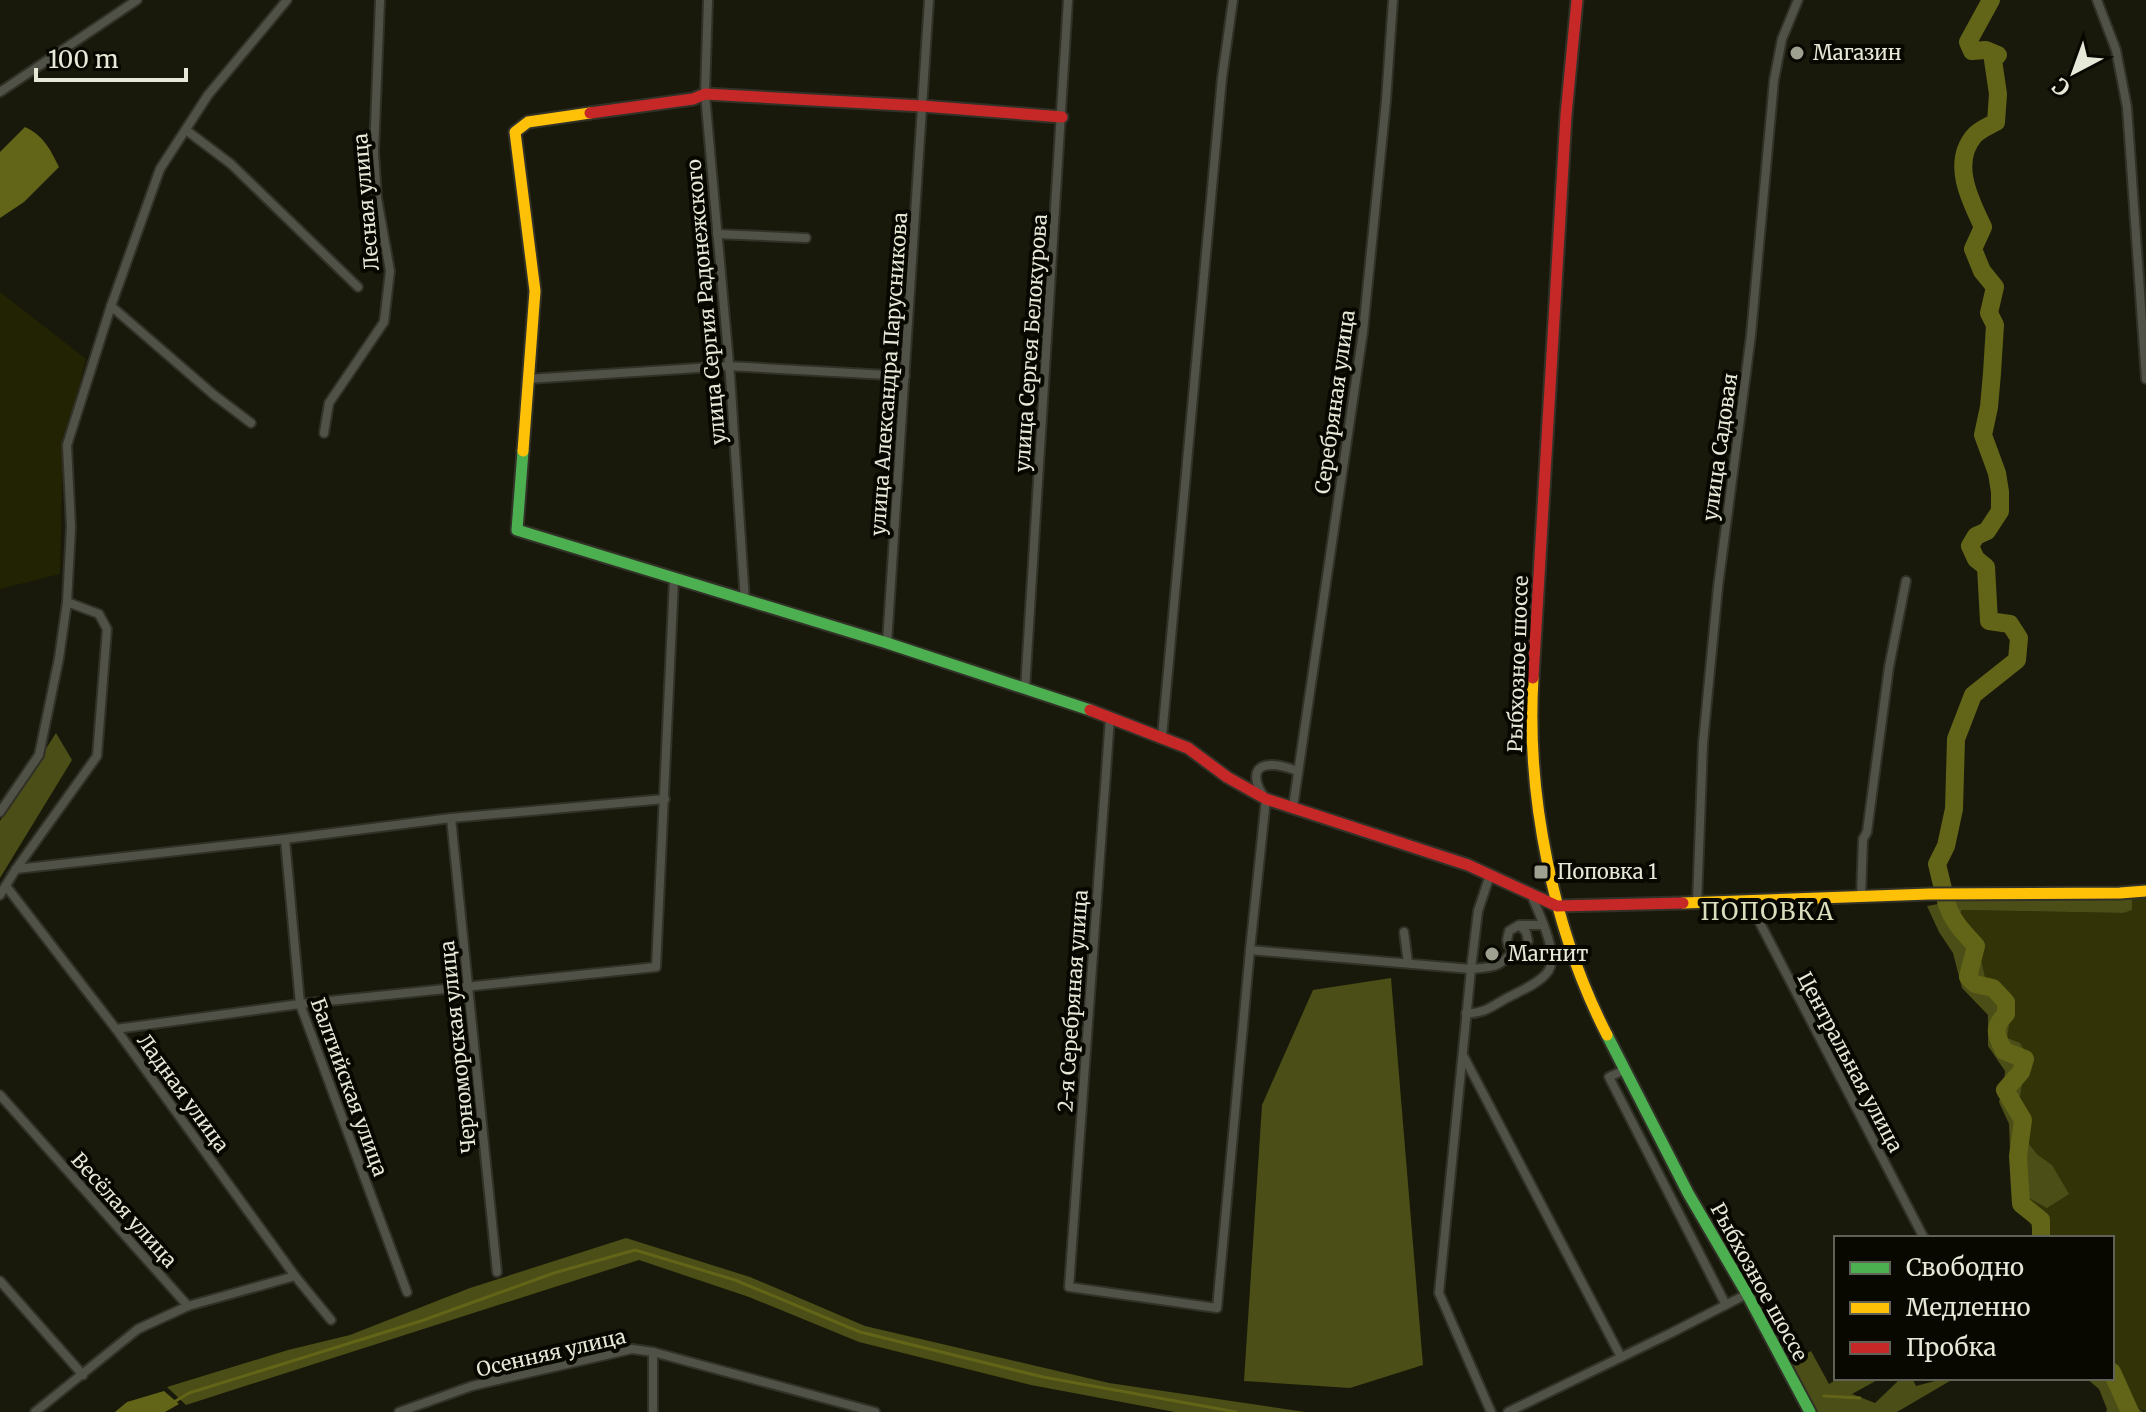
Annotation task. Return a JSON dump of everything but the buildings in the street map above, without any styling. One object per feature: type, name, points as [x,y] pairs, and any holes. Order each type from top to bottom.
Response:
[{"type":"street","points":[[0,92],[137,0]]},
{"type":"street","points":[[1,807],[39,755],[67,602],[71,527],[67,445],[111,306],[160,169],[208,95],[287,0]]},
{"type":"street","name":"Лесная улица","points":[[324,433],[329,403],[384,322],[390,271],[377,198],[374,152],[380,0]]},
{"type":"street","name":"улица Сергия Радонежского","points":[[708,0],[705,94],[745,601]]},
{"type":"street","points":[[922,106],[929,0]]},
{"type":"street","name":"улица Сергея Белокурова","points":[[1025,689],[1068,0]]},
{"type":"street","points":[[1162,737],[1222,78],[1233,0]]},
{"type":"street","name":"Серебряная улица","points":[[1293,807],[1363,332],[1393,0]]},
{"type":"street","name":"Рыбхозное шоссе","points":[[1577,0],[1566,115],[1531,715],[1534,775],[1550,875],[1580,975],[1624,1070],[1688,1193],[1810,1412]]},
{"type":"street","name":"улица Садовая","points":[[1697,903],[1703,743],[1718,587],[1751,335],[1774,80],[1782,39],[1798,0]]},
{"type":"street","points":[[2097,0],[2116,50],[2127,107],[2146,379]]},
{"type":"street","points":[[1062,117],[705,94],[693,99],[528,122],[515,132],[535,291],[517,530],[887,643],[1110,717],[1188,748],[1227,777],[1266,799],[1468,865],[1557,906],[1929,894],[2146,891]]},
{"type":"street","name":"улица Александра Парусникова","points":[[887,643],[922,106]]},
{"type":"street","points":[[186,130],[231,164],[358,287]]},
{"type":"street","points":[[717,234],[806,238]]},
{"type":"street","points":[[111,306],[251,423]]},
{"type":"street","points":[[528,379],[728,366],[905,376]]},
{"type":"street","points":[[116,1029],[300,1004],[656,967],[674,579]]},
{"type":"street","points":[[1861,897],[1863,839],[1867,832],[1889,667],[1906,581]]},
{"type":"street","points":[[0,895],[97,756],[107,629],[99,614],[67,602]]},
{"type":"street","name":"2-я Серебряная улица","points":[[1110,717],[1069,1287],[1217,1308],[1250,950]]},
{"type":"street","points":[[1298,771],[1273,765],[1264,766],[1257,774],[1256,785],[1266,799],[1250,950],[1471,969],[1501,965],[1514,950]]},
{"type":"street","points":[[16,869],[451,818],[665,799]]},
{"type":"street","name":"Черноморская улица","points":[[451,818],[497,1272]]},
{"type":"street","name":"Балтийская улица","points":[[285,839],[300,1004],[407,1292]]},
{"type":"street","points":[[1490,875],[1478,911],[1439,1293],[1491,1412]]},
{"type":"street","name":"Ладная улица","points":[[6,886],[116,1029],[295,1276],[331,1320]]},
{"type":"street","points":[[1466,1013],[1480,1013],[1547,973],[1552,963],[1552,953],[1532,896]]},
{"type":"street","name":"Центральная улица","points":[[1749,902],[1923,1236]]},
{"type":"street","points":[[1519,925],[1526,932],[1528,941],[1524,949],[1518,951],[1508,945],[1507,935],[1513,928],[1519,925],[1542,925]]},
{"type":"street","points":[[1404,932],[1408,963]]},
{"type":"street","points":[[1463,1055],[1621,1357]]},
{"type":"street","points":[[1624,1070],[1609,1077],[1726,1305]]},
{"type":"street","name":"Весёлая улица","points":[[0,1095],[188,1306]]},
{"type":"street","points":[[35,1412],[138,1329],[188,1306],[295,1276]]},
{"type":"street","points":[[0,1281],[83,1375]]},
{"type":"street","points":[[1508,1412],[1747,1294]]},
{"type":"street","name":"Осенняя улица","points":[[399,1412],[472,1386],[632,1349],[653,1352],[653,1412]]},
{"type":"street","points":[[653,1352],[875,1412]]},
{"type":"shaded area","points":[[25,127],[42,139],[59,167],[24,202],[0,218],[0,152]]},
{"type":"shaded area","points":[[0,292],[86,359],[63,450],[60,574],[0,589]]},
{"type":"shaded area","points":[[56,733],[72,760],[0,878],[0,821]]},
{"type":"shaded area","points":[[2132,897],[2146,898],[2146,1412],[2138,1408],[2114,1368],[2114,1236],[2042,1236],[2032,1228],[2015,1191],[2044,1206],[2052,1165],[2029,1144],[2029,1121],[2020,1098],[2023,1079],[2007,1038],[2002,988],[1985,977],[1981,959],[1984,941],[1959,916],[1962,910],[2123,913]]},
{"type":"shaded area","points":[[2132,897],[2132,910],[2123,913],[1962,910],[1959,915],[1984,941],[1981,959],[1985,977],[2002,990],[2009,1003],[2007,1038],[2020,1043],[2031,1062],[2023,1079],[2020,1098],[2029,1121],[2029,1144],[2052,1165],[2069,1194],[2047,1208],[2015,1191],[2011,1177],[2009,1124],[1999,1102],[2005,1071],[1988,1046],[1988,1015],[1962,988],[1953,953],[1927,906],[1955,901]]},
{"type":"shaded area","points":[[1391,978],[1423,1365],[1350,1388],[1244,1381],[1262,1105],[1313,990]]},
{"type":"shaded area","points":[[626,1238],[750,1277],[865,1326],[1109,1383],[1305,1412],[1175,1412],[1031,1385],[859,1342],[749,1297],[639,1260],[186,1405],[167,1387],[288,1350],[350,1335],[470,1288]]},
{"type":"shaded area","points":[[1811,1351],[1829,1384],[1836,1380],[1877,1380],[1852,1394],[1875,1403],[1898,1380],[1913,1380],[1916,1386],[1935,1380],[1952,1380],[1897,1412],[1818,1412],[1791,1362]]},
{"type":"shaded area","points":[[2114,1368],[2143,1412],[2106,1412],[2099,1389],[2088,1380],[2114,1380]]},
{"type":"shaded area","points":[[164,1391],[179,1404],[165,1412],[115,1412],[127,1402]]},
{"type":"waterway","points":[[1943,889],[1937,864],[1946,846],[1954,809],[1956,739],[1973,695],[2017,660],[2019,638],[2010,624],[1989,621],[1986,567],[1976,559],[1970,546],[1976,536],[1987,531],[2000,511],[1997,473],[1983,435],[1992,373],[1995,325],[1989,313],[1995,287],[1982,271],[1973,249],[1983,227],[1968,193],[1963,170],[1967,147],[1974,136],[1996,122],[1998,94],[1993,60],[1998,55],[1986,50],[1972,51],[1968,42],[1991,0]]},
{"type":"waterway","points":[[1946,901],[1954,920],[1976,946],[1968,977],[1975,984],[1993,988],[2006,1002],[2006,1014],[1997,1032],[2004,1051],[2025,1059],[2021,1072],[2005,1090],[2023,1120],[2018,1156],[2021,1204],[2041,1220],[2041,1236]]},
{"type":"waterway","points":[[174,1402],[189,1393],[421,1321],[554,1273],[635,1250],[735,1280],[860,1332],[1043,1377],[1236,1412]]},
{"type":"waterway","points":[[2114,1376],[2130,1412]]},
{"type":"waterway","points":[[1824,1396],[1860,1398]]},
{"type":"traffic: fast","points":[[523,451],[517,530],[887,643],[1090,710]]},
{"type":"traffic: fast","points":[[1607,1035],[1688,1193],[1810,1412]]},
{"type":"traffic: slow","points":[[523,451],[535,291],[515,132],[528,122],[590,113]]},
{"type":"traffic: slow","points":[[1533,678],[1534,768],[1547,861],[1572,951],[1607,1035]]},
{"type":"traffic: slow","points":[[1683,903],[1929,894],[2146,891]]},
{"type":"traffic: jam","points":[[1533,678],[1566,115],[1577,0]]},
{"type":"traffic: jam","points":[[590,113],[693,99],[705,94],[1062,117]]},
{"type":"traffic: jam","points":[[1090,710],[1188,748],[1227,777],[1266,799],[1468,865],[1557,906],[1683,903]]},
{"type":"place","name":"Магазин","points":[[1797,53]]},
{"type":"place","name":"Поповка 1","points":[[1541,872]]},
{"type":"place","name":"Магнит","points":[[1492,954]]},
{"type":"district","name":"ПОПОВКА","points":[[1768,912]]}]
